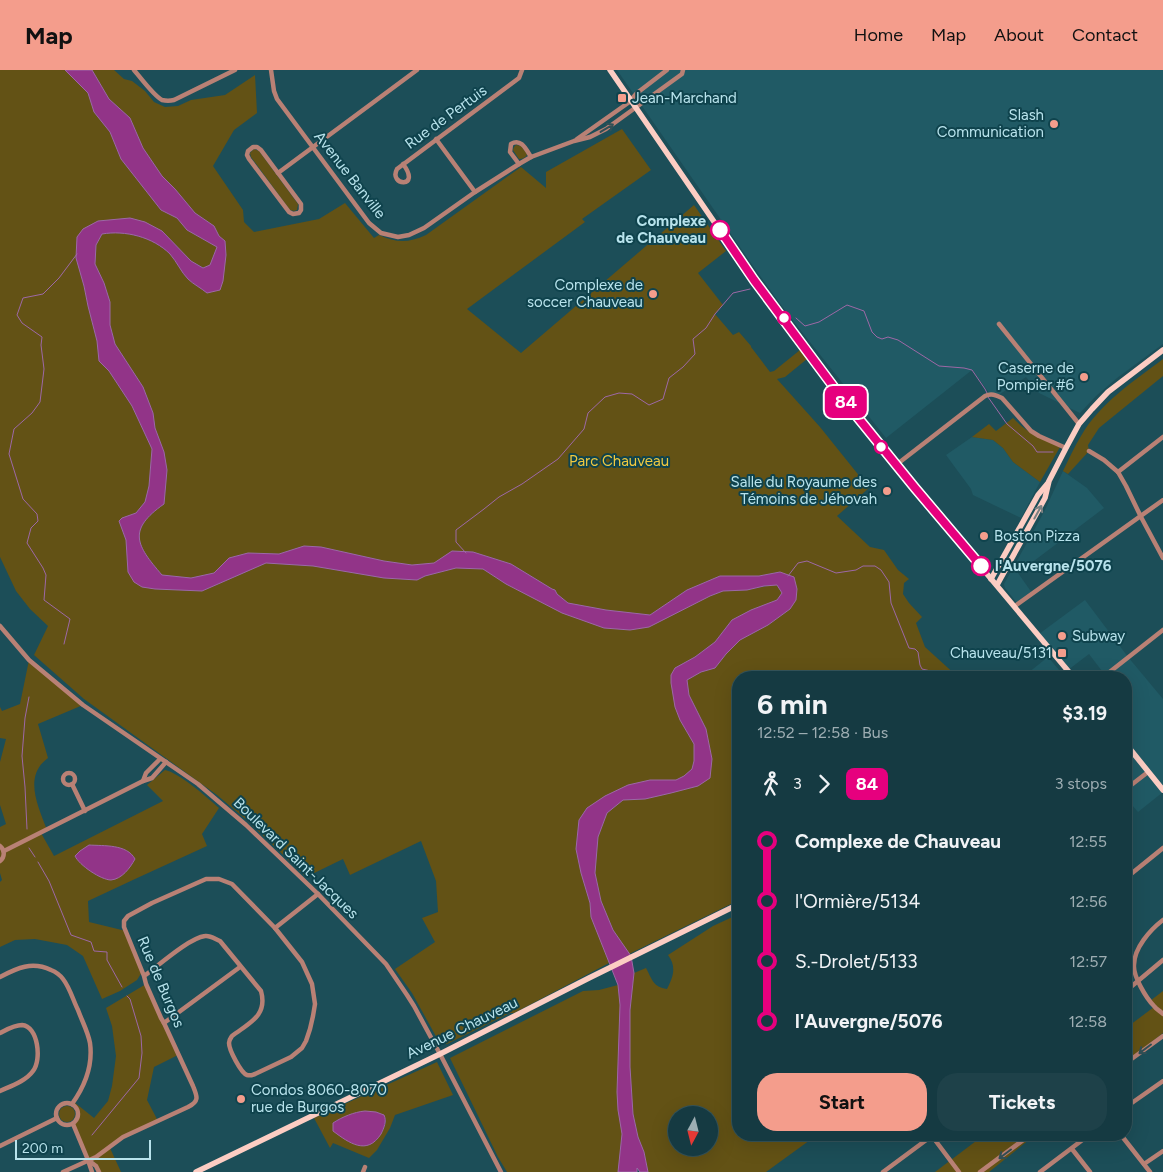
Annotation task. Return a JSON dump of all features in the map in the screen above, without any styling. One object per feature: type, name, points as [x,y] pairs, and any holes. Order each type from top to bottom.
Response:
[{"type":"main road","points":[[610,70],[754,280],[842,398],[1068,671]]},
{"type":"main road","points":[[991,578],[1038,495],[1049,481],[1079,424],[1108,392],[1163,350]]},
{"type":"main road","points":[[997,585],[1045,498],[1049,481]]},
{"type":"main road","points":[[1132,752],[1163,790]]},
{"type":"main road","name":"Avenue Chauveau","points":[[196,1172],[210,1168],[732,907]]},
{"type":"street","points":[[134,70],[156,95],[168,101],[174,100],[235,70]]},
{"type":"street","name":"Avenue Banville","points":[[271,70],[274,92],[277,99],[369,222],[381,233],[398,237],[416,233],[475,192],[531,157],[590,137],[606,129],[682,74],[683,70]]},
{"type":"street","points":[[278,173],[417,70]]},
{"type":"street","name":"Rue de Pertuis","points":[[403,164],[519,78],[522,70]]},
{"type":"street","name":"Avenue Banville","points":[[574,141],[631,100],[637,93],[667,70]]},
{"type":"street","points":[[436,139],[475,192]]},
{"type":"street","points":[[519,164],[510,152],[510,144],[519,142],[524,145],[531,157]]},
{"type":"street","points":[[253,146],[261,150],[278,173],[301,204],[299,213],[292,214],[288,212],[249,159],[247,155],[250,148],[253,146]]},
{"type":"street","points":[[999,324],[1079,424]]},
{"type":"street","points":[[896,465],[987,395],[1002,398],[1031,431],[1066,448]]},
{"type":"street","points":[[1118,472],[1163,437]]},
{"type":"street","points":[[1089,451],[1104,460],[1118,472],[1163,558]]},
{"type":"street","points":[[1015,606],[1163,500]]},
{"type":"street","name":"Boulevard Saint-Jacques","points":[[0,626],[29,660],[63,689],[107,722],[198,784],[246,825],[318,894],[386,964],[408,995],[501,1172]]},
{"type":"street","points":[[1111,671],[1163,630]]},
{"type":"street","points":[[143,781],[146,773],[160,758]]},
{"type":"street","points":[[4,851],[152,778],[166,762]]},
{"type":"street","points":[[1132,784],[1148,772]]},
{"type":"street","points":[[72,784],[85,811]]},
{"type":"street","points":[[0,846],[4,851],[4,856],[0,861]]},
{"type":"street","points":[[1132,873],[1163,848]]},
{"type":"street","name":"Rue de Burgos","points":[[86,1161],[103,1152],[123,1137],[188,1107],[196,1101],[197,1096],[146,984],[124,927],[126,918],[152,903],[206,878],[219,878],[232,884],[275,928]]},
{"type":"street","points":[[144,976],[196,939],[206,936],[213,937],[220,942],[261,992],[264,1000],[259,1015],[229,1040],[229,1045],[241,1070],[250,1076],[255,1074],[291,1057],[302,1048],[308,1035],[315,1004],[312,984],[302,962],[275,928],[318,894]]},
{"type":"street","points":[[1163,920],[1146,937],[1138,950],[1134,963],[1134,972],[1138,981],[1154,1007],[1163,1014]]},
{"type":"street","points":[[1132,986],[1163,960]]},
{"type":"street","points":[[0,977],[23,966],[34,965],[54,971],[62,977],[69,988],[90,1043],[88,1072],[83,1088],[72,1104]]},
{"type":"street","points":[[164,1023],[240,967]]},
{"type":"street","points":[[0,1033],[18,1025],[27,1026],[30,1028],[38,1046],[37,1065],[34,1071],[29,1076],[0,1091]]},
{"type":"street","points":[[1132,1059],[1163,1036]]},
{"type":"street","points":[[1132,1103],[1163,1081]]},
{"type":"street","points":[[72,1104],[79,1113],[77,1120],[73,1124],[64,1125],[60,1123],[57,1118],[57,1110],[60,1105],[72,1104]]},
{"type":"street","points":[[0,1146],[57,1118]]},
{"type":"street","points":[[73,1124],[86,1161],[92,1172]]},
{"type":"street","points":[[883,1172],[925,1141]]},
{"type":"street","points":[[937,1141],[960,1172]]},
{"type":"street","points":[[980,1172],[1022,1141]]},
{"type":"street","points":[[1040,1172],[1082,1141]]},
{"type":"street","points":[[1126,1141],[1150,1172]]},
{"type":"street","points":[[1072,1149],[1090,1172]]},
{"type":"street","points":[[1144,1164],[1163,1151]]},
{"type":"street","points":[[63,1172],[86,1161]]},
{"type":"street","points":[[86,1161],[96,1166],[99,1172]]},
{"type":"shaded area","points":[[65,70],[92,70],[109,99],[130,118],[143,148],[162,176],[195,213],[214,226],[219,236],[225,241],[226,255],[220,290],[207,293],[188,279],[170,254],[147,239],[120,233],[102,234],[96,245],[95,264],[110,302],[110,325],[115,344],[143,387],[153,413],[155,428],[164,452],[167,470],[164,504],[144,522],[139,538],[146,555],[162,575],[191,578],[214,573],[229,558],[248,553],[279,554],[304,546],[321,547],[384,561],[412,565],[434,563],[452,551],[473,552],[511,564],[555,590],[568,603],[650,615],[687,590],[720,576],[759,576],[780,572],[794,577],[797,589],[796,600],[790,609],[768,625],[740,640],[715,668],[701,672],[687,680],[689,695],[706,729],[712,759],[710,778],[698,786],[671,793],[645,799],[623,800],[607,813],[598,837],[595,873],[601,901],[613,930],[631,956],[634,973],[630,1010],[630,1067],[633,1114],[648,1172],[640,1172],[637,1168],[637,1172],[618,1172],[622,1134],[617,1092],[620,1005],[618,985],[591,917],[590,903],[576,849],[579,820],[587,808],[605,796],[628,785],[650,780],[676,780],[692,769],[694,744],[675,707],[671,675],[675,668],[695,657],[715,642],[732,620],[777,600],[782,593],[777,585],[747,590],[723,591],[649,627],[630,630],[604,628],[562,613],[506,584],[483,569],[456,568],[417,580],[384,578],[313,566],[266,563],[202,591],[155,589],[142,587],[134,582],[128,572],[126,540],[119,521],[136,513],[145,502],[149,486],[152,449],[132,406],[109,371],[99,361],[97,341],[76,258],[77,237],[83,229],[98,221],[130,218],[145,222],[162,231],[191,261],[203,268],[210,265],[217,247],[187,230],[177,218],[161,210],[121,159],[110,132],[94,112],[88,93]]},
{"type":"shaded area","points":[[617,70],[1163,70],[1163,344],[1117,378],[1080,413],[1039,393],[1026,377],[1000,394],[990,394],[972,370],[886,438],[787,313]]},
{"type":"shaded area","points":[[972,437],[993,440],[1003,448],[1013,462],[1040,482],[1021,518],[973,495],[971,489],[946,455]]},
{"type":"shaded area","points":[[1063,471],[1087,488],[1104,508],[1018,573],[1032,593],[1017,603],[1004,584],[1044,512]]},
{"type":"shaded area","points":[[1085,600],[1163,699],[1163,792],[1138,812],[1132,805],[1132,671],[1102,671],[1089,654],[1068,670],[1039,634]]},
{"type":"shaded area","points":[[1048,657],[1060,671],[1030,671]]},
{"type":"shaded area","points":[[89,845],[121,848],[135,859],[122,875],[115,879],[107,879],[96,875],[77,860],[75,856]]},
{"type":"shaded area","points":[[365,1111],[384,1115],[384,1127],[376,1141],[364,1146],[358,1145],[345,1140],[333,1131],[333,1123],[352,1114]]},
{"type":"green space","points":[[0,70],[67,71],[88,93],[94,112],[110,132],[121,159],[161,210],[177,218],[187,230],[217,247],[210,265],[204,268],[191,261],[162,231],[98,221],[76,258],[97,341],[99,361],[109,371],[132,406],[152,449],[149,486],[145,502],[136,513],[119,521],[126,540],[128,572],[142,587],[202,591],[266,563],[313,566],[384,578],[417,580],[456,568],[483,569],[506,584],[604,628],[630,630],[723,591],[747,590],[776,584],[782,593],[777,600],[732,620],[715,642],[695,657],[675,668],[680,720],[694,744],[692,769],[676,780],[650,780],[587,808],[579,820],[576,849],[581,873],[590,903],[591,917],[609,963],[514,1013],[510,1013],[444,1044],[438,1040],[412,993],[395,969],[435,942],[422,918],[438,912],[436,881],[421,841],[350,875],[343,859],[306,877],[249,822],[217,795],[84,699],[34,655],[48,626],[30,609],[16,591],[0,557]]},
{"type":"green space","name":"Parc Chauveau","points":[[92,70],[114,70],[124,79],[132,81],[145,91],[154,102],[165,107],[178,106],[191,100],[225,95],[255,75],[257,113],[234,130],[213,166],[243,210],[244,222],[254,232],[319,219],[345,203],[374,238],[379,235],[397,241],[414,240],[426,235],[521,167],[546,188],[546,172],[622,129],[651,170],[582,219],[585,222],[467,309],[521,353],[694,205],[726,251],[698,273],[723,305],[715,314],[733,335],[739,332],[770,372],[774,371],[800,350],[807,359],[785,377],[777,379],[820,427],[869,488],[837,516],[870,547],[884,550],[898,570],[909,579],[904,583],[903,594],[922,617],[916,623],[925,647],[951,671],[732,671],[732,903],[629,954],[613,930],[601,901],[595,873],[598,837],[607,813],[623,800],[645,799],[698,786],[706,729],[689,695],[687,680],[701,672],[715,668],[740,640],[768,625],[790,609],[779,572],[759,576],[720,576],[687,590],[650,615],[568,603],[555,590],[511,564],[473,552],[452,551],[434,564],[412,565],[384,561],[321,547],[304,546],[279,554],[248,553],[229,558],[214,573],[191,578],[162,575],[146,555],[139,538],[144,522],[164,504],[167,470],[164,452],[155,428],[153,413],[143,387],[115,344],[110,325],[110,302],[95,264],[96,245],[102,234],[129,234],[147,239],[170,254],[188,279],[207,293],[226,255],[225,242],[219,236],[214,226],[195,213],[162,176],[143,148],[130,118],[109,99]]},
{"type":"green space","points":[[516,145],[521,146],[527,154],[525,157],[519,159],[513,150]]},
{"type":"green space","points":[[254,149],[259,151],[298,204],[297,210],[290,210],[251,157],[250,153]]},
{"type":"green space","points":[[1163,359],[1163,376],[1099,428],[1088,445],[1089,451],[1068,474],[1063,471],[1078,440],[1098,413],[1118,393]]},
{"type":"green space","points":[[1013,418],[1029,432],[1060,447],[1040,482],[1013,462],[1003,448],[993,440],[972,437],[989,424],[996,431]]},
{"type":"green space","points":[[29,660],[83,705],[38,724],[48,758],[40,765],[36,773],[34,782],[35,792],[47,830],[41,833],[54,856],[163,801],[147,785],[165,770],[185,780],[219,808],[202,834],[207,846],[88,901],[89,922],[126,931],[142,972],[137,980],[120,991],[102,999],[83,956],[67,945],[35,939],[15,940],[0,947],[0,882],[2,880],[0,873],[0,827],[6,824],[0,805],[0,762],[6,739],[0,738],[0,707],[2,711],[20,704]]},
{"type":"green space","points":[[732,917],[732,1141],[809,1141],[766,1172],[648,1172],[633,1114],[630,1067],[630,1010],[634,973],[646,968],[656,984],[667,989],[673,972],[671,959],[668,955],[713,926]]},
{"type":"green space","points":[[146,984],[178,1055],[154,1067],[147,1100],[158,1121],[123,1137],[110,1148],[121,1172],[99,1172],[91,1157],[88,1160],[74,1123],[78,1110],[72,1104],[74,1102],[94,1118],[108,1101],[116,1056],[112,1026],[106,1008]]},
{"type":"green space","points":[[618,985],[622,1134],[618,1172],[507,1172],[450,1058],[583,991],[599,990]]},
{"type":"green space","points":[[1163,991],[1163,1033],[1132,1057],[1132,1024],[1154,1007],[1150,1001]]},
{"type":"green space","points":[[437,1062],[453,1095],[395,1115],[377,1150],[369,1158],[333,1143],[330,1148],[314,1118]],"holes":[[[358,1112],[376,1112],[384,1115],[386,1122],[376,1141],[333,1123]]]},
{"type":"green space","points":[[64,1106],[70,1106],[75,1111],[73,1120],[64,1122],[59,1117],[59,1111]]},
{"type":"green space","points":[[976,1141],[1028,1141],[989,1172],[935,1172]]},
{"type":"waterway","points":[[64,644],[70,619],[44,600],[46,575],[27,543],[31,528],[38,521],[37,514],[23,499],[9,454],[14,429],[32,413],[40,402],[44,369],[42,337],[22,323],[17,315],[23,298],[43,294],[59,278],[77,254]]},
{"type":"waterway","points":[[466,553],[456,542],[456,530],[499,497],[522,484],[558,459],[584,429],[588,413],[605,397],[619,393],[632,394],[649,405],[663,399],[669,378],[695,354],[693,339],[706,328],[733,293],[750,289]]},
{"type":"waterway","points":[[796,318],[805,326],[819,322],[847,305],[864,311],[872,332],[877,337],[882,339],[888,337],[898,340],[939,366],[972,370],[987,393]]},
{"type":"waterway","points":[[988,397],[1007,424],[1033,446],[1037,452],[1053,452]]},
{"type":"waterway","points":[[788,576],[798,563],[807,561],[836,573],[856,570],[863,566],[875,566],[881,570],[889,582],[891,603],[909,648],[915,649],[918,652],[922,669],[931,671]]},
{"type":"waterway","points":[[27,829],[22,756],[29,697]]},
{"type":"waterway","points":[[29,848],[35,857]]},
{"type":"waterway","points":[[38,862],[49,881],[71,935],[91,942],[94,951],[107,952],[107,960],[122,987]]},
{"type":"waterway","points":[[92,1135],[139,1078],[142,1053],[141,1036],[130,999],[127,996]]},
{"type":"bus line","name":"84","points":[[720,230],[754,280],[842,398],[981,566]]},
{"type":"place","name":"Jean-Marchand","points":[[622,98]]},
{"type":"place","name":"Slash Communication","points":[[1054,124]]},
{"type":"place","name":"Complexe de Chauveau","points":[[720,230]]},
{"type":"place","name":"Complexe de soccer Chauveau","points":[[653,294]]},
{"type":"place","name":"Caserne de Pompier #6","points":[[1084,377]]},
{"type":"place","name":"Salle du Royaume des Témoins de Jéhovah","points":[[887,491]]},
{"type":"place","name":"Boston Pizza","points":[[984,536]]},
{"type":"place","name":"l'Auvergne/5076","points":[[981,566]]},
{"type":"place","name":"Subway","points":[[1062,636]]},
{"type":"place","name":"Chauveau/5131","points":[[1062,653]]},
{"type":"place","name":"Condos 8060-8070 rue de Burgos","points":[[241,1099]]}]
